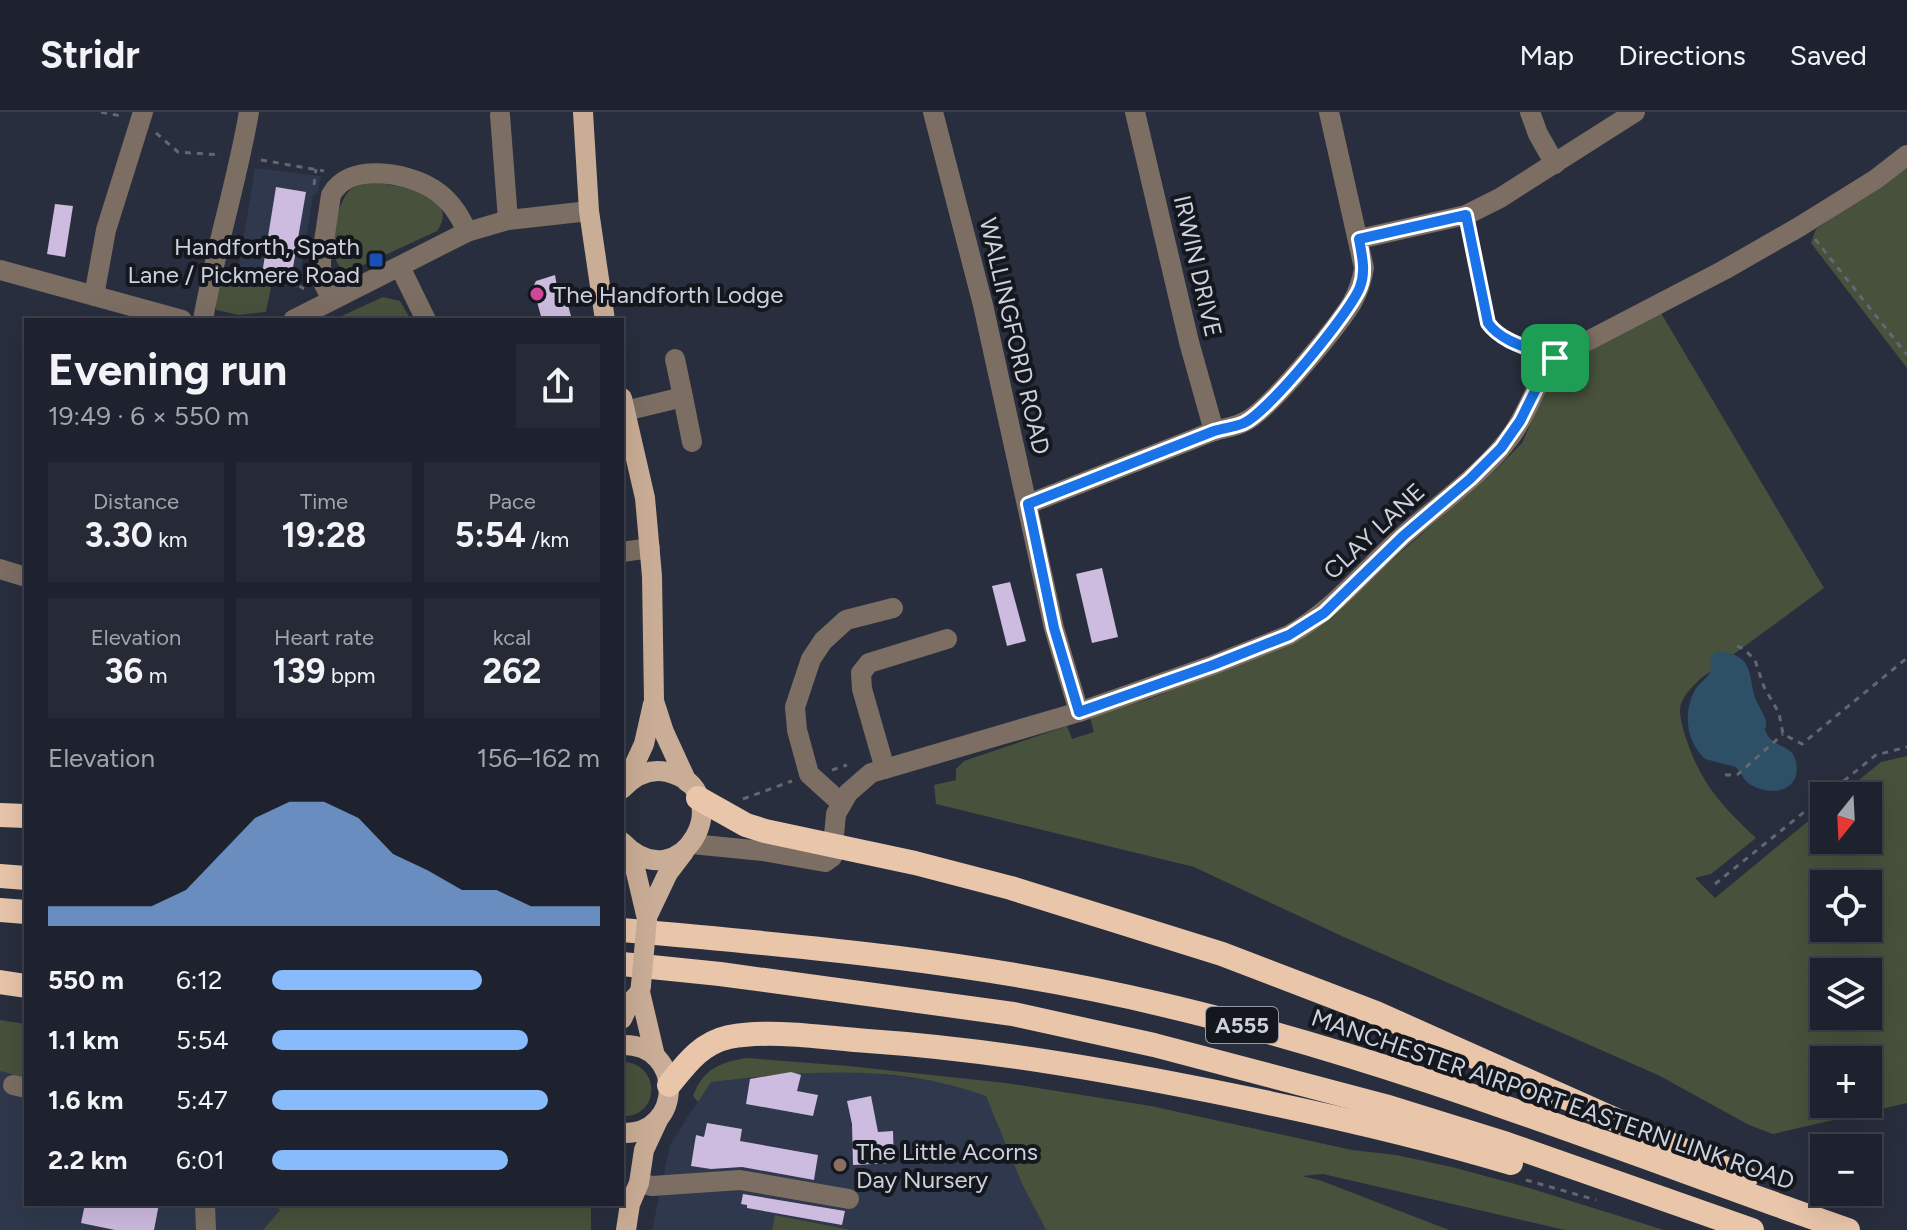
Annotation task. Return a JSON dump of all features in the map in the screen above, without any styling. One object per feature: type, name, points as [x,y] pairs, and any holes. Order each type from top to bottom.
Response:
[{"type":"highway","points":[[692,790],[746,825],[1011,888],[1222,954],[1376,1013],[1487,1061],[1746,1178],[1842,1228]]},
{"type":"highway","points":[[0,815],[24,816]]},
{"type":"highway","points":[[0,876],[24,878]]},
{"type":"highway","points":[[0,910],[24,912]]},
{"type":"highway","name":"MANCHESTER AIRPORT EASTERN LINK ROAD","points":[[624,930],[853,951],[1020,975],[1163,1005],[1391,1069],[1842,1228]]},
{"type":"highway","name":"A555","points":[[624,964],[720,974],[1013,1014],[1154,1045],[1453,1127],[1752,1230]]},
{"type":"highway","points":[[0,982],[24,986]]},
{"type":"highway","points":[[669,1085],[689,1060],[707,1045],[729,1037],[787,1036],[914,1044],[1016,1056],[1152,1079],[1332,1117],[1463,1149],[1736,1230]]},
{"type":"main road","points":[[583,112],[589,211],[605,318]]},
{"type":"main road","points":[[624,404],[645,498],[650,548],[654,701],[644,744],[624,786]]},
{"type":"main road","points":[[647,918],[668,873],[701,824],[692,790],[664,732],[654,701]]},
{"type":"main road","points":[[624,787],[639,775],[649,772],[672,774],[692,790]]},
{"type":"main road","points":[[624,844],[639,856],[651,859],[674,857],[689,846]]},
{"type":"main road","points":[[624,846],[635,868],[647,918],[640,988],[655,1056]]},
{"type":"main road","points":[[624,1015],[640,988]]},
{"type":"main road","points":[[624,1045],[639,1047],[655,1056],[665,1069],[669,1085],[667,1104],[644,1150],[630,1192],[626,1230]]},
{"type":"main road","points":[[624,1133],[642,1130],[659,1118]]},
{"type":"street","points":[[203,318],[211,271],[241,157],[249,112]]},
{"type":"street","name":"WALLINGFORD ROAD","points":[[933,112],[983,305],[1054,628],[1079,712]]},
{"type":"street","name":"IRWIN DRIVE","points":[[1135,112],[1189,342],[1214,431]]},
{"type":"street","points":[[1028,504],[1214,431],[1244,423],[1259,413],[1321,344],[1360,287],[1364,268],[1329,112]]},
{"type":"street","points":[[1530,112],[1555,164]]},
{"type":"street","points":[[1359,239],[1466,215],[1500,198],[1635,112]]},
{"type":"street","points":[[500,115],[508,220]]},
{"type":"street","points":[[94,296],[106,230],[141,117]]},
{"type":"street","points":[[1555,358],[1724,270],[1804,224],[1876,179],[1907,155]]},
{"type":"street","points":[[332,300],[321,278],[321,261],[331,195],[348,178],[365,173],[420,182],[444,198],[461,216],[467,232]]},
{"type":"street","points":[[297,318],[467,232],[508,220],[589,211]]},
{"type":"street","points":[[400,267],[425,318]]},
{"type":"street","points":[[0,270],[175,318]]},
{"type":"street","name":"CLAY LANE","points":[[841,803],[871,773],[1079,712],[1289,635],[1324,613],[1403,536],[1501,448],[1520,421],[1548,365],[1555,358]]},
{"type":"street","points":[[675,359],[692,442]]},
{"type":"street","points":[[624,404],[683,397]]},
{"type":"street","points":[[624,552],[650,548]]},
{"type":"street","points":[[0,569],[24,576]]},
{"type":"street","points":[[689,846],[763,851],[825,862],[832,857],[836,814],[841,803],[809,774],[797,730],[795,707],[811,659],[823,641],[846,620],[893,608]]},
{"type":"street","points":[[885,769],[862,689],[861,673],[869,663],[947,639]]},
{"type":"street","points":[[630,1192],[652,1186],[740,1180],[849,1199]]},
{"type":"street","points":[[205,1206],[206,1230]]},
{"type":"path","points":[[141,117],[178,152],[241,157],[316,169],[348,178]]},
{"type":"path","points":[[1466,215],[1488,323],[1496,334],[1555,358]]},
{"type":"path","points":[[1804,224],[1907,355]]},
{"type":"path","points":[[1737,646],[1755,660],[1764,687],[1779,713],[1783,734]]},
{"type":"path","points":[[1783,734],[1802,744],[1907,658]]},
{"type":"path","points":[[1725,775],[1737,775],[1783,734]]},
{"type":"path","points":[[1842,782],[1876,755],[1907,747]]},
{"type":"path","points":[[740,800],[801,778]]},
{"type":"path","points":[[1715,884],[1810,807]]},
{"type":"path","points":[[1524,1179],[1598,1201]]},
{"type":"shaded area","points":[[255,168],[321,176],[318,192],[313,195],[298,288],[271,284],[272,277],[238,271]]},
{"type":"shaded area","points":[[1720,651],[1732,654],[1745,663],[1770,739],[1794,756],[1797,772],[1794,780],[1784,789],[1768,791],[1751,785],[1736,767],[1705,759],[1693,743],[1688,725],[1689,706],[1696,688],[1710,672],[1711,655]]},
{"type":"shaded area","points":[[24,1027],[24,1206],[283,1206],[263,1230],[0,1230],[0,1061]]},
{"type":"shaded area","name":"The Little Acorns Day Nursery","points":[[800,1071],[863,1072],[951,1083],[987,1096],[1022,1184],[1046,1230],[851,1230],[776,1215],[772,1230],[652,1230],[670,1145],[710,1082]]},
{"type":"green space","points":[[1907,166],[1907,368],[1811,243],[1816,229]]},
{"type":"green space","points":[[369,182],[421,193],[441,208],[443,218],[437,231],[355,269],[343,269],[334,253],[337,217],[351,189]]},
{"type":"green space","points":[[217,272],[265,280],[271,287],[266,312],[239,315],[216,310]]},
{"type":"green space","points":[[383,297],[400,301],[410,318],[337,318]]},
{"type":"green space","points":[[1661,313],[1824,588],[1700,679],[1682,701],[1682,726],[1706,783],[1756,838],[1711,874],[1695,878],[1715,898],[1810,820],[1810,854],[1882,854],[1882,782],[1856,782],[1881,762],[1907,756],[1907,1103],[1882,1109],[1882,1046],[1810,1046],[1810,1118],[1842,1118],[1773,1134],[1749,1125],[1658,1075],[1346,938],[1194,867],[936,804],[934,785],[956,780],[956,769],[964,761],[1067,726],[1072,739],[1094,732],[1090,717],[1152,698],[1240,663],[1385,566],[1522,443],[1556,366]]},
{"type":"green space","points":[[0,1020],[24,1024],[24,1077],[0,1071]]},
{"type":"green space","points":[[747,1058],[1006,1083],[1151,1106],[1352,1150],[1396,1155],[1452,1167],[1664,1230],[1565,1230],[1323,1174],[1302,1176],[1449,1230],[1046,1230],[1022,1184],[986,1096],[918,1078],[850,1072],[711,1082],[698,1102],[693,1096],[702,1079],[714,1068]]},
{"type":"green space","points":[[624,1062],[635,1064],[649,1080],[649,1100],[635,1114],[624,1116]]},
{"type":"green space","points":[[276,1206],[591,1206],[591,1230],[263,1230],[280,1210]]},
{"type":"green space","points":[[775,1215],[851,1230],[772,1230]]},
{"type":"building","points":[[276,187],[306,192],[291,279],[262,274]]},
{"type":"building","points":[[55,204],[73,206],[65,257],[47,254]]},
{"type":"building","points":[[555,275],[557,287],[563,286],[571,318],[541,318],[533,287],[536,281]]},
{"type":"building","points":[[1102,568],[1118,637],[1092,643],[1076,574]]},
{"type":"building","points":[[1010,582],[1026,641],[1007,646],[992,586]]},
{"type":"building","points":[[791,1072],[801,1075],[797,1091],[818,1095],[813,1116],[746,1104],[750,1079]]},
{"type":"building","points":[[871,1096],[878,1132],[893,1131],[894,1163],[853,1165],[852,1124],[847,1101]]},
{"type":"building","points":[[707,1123],[742,1129],[740,1141],[818,1155],[814,1180],[742,1167],[711,1169],[691,1166],[696,1135],[704,1137]]},
{"type":"building","points":[[743,1194],[845,1211],[842,1225],[747,1208],[747,1205],[741,1204]]},
{"type":"building","points":[[85,1206],[159,1206],[154,1230],[115,1230],[81,1223]]},
{"type":"place","name":"Handforth, Spath Lane / Pickmere Road","points":[[376,260]]},
{"type":"place","name":"The Handforth Lodge","points":[[537,294]]},
{"type":"place","name":"The Little Acorns Day Nursery","points":[[840,1165]]},
{"type":"route","points":[[1466,215],[1488,323],[1496,334],[1555,358],[1548,365],[1512,435],[1501,448],[1403,536],[1324,613],[1289,635],[1079,712],[1054,628],[1028,504],[1214,431],[1244,423],[1259,413],[1321,344],[1351,304],[1360,287],[1364,268],[1359,239],[1466,215]]}]
